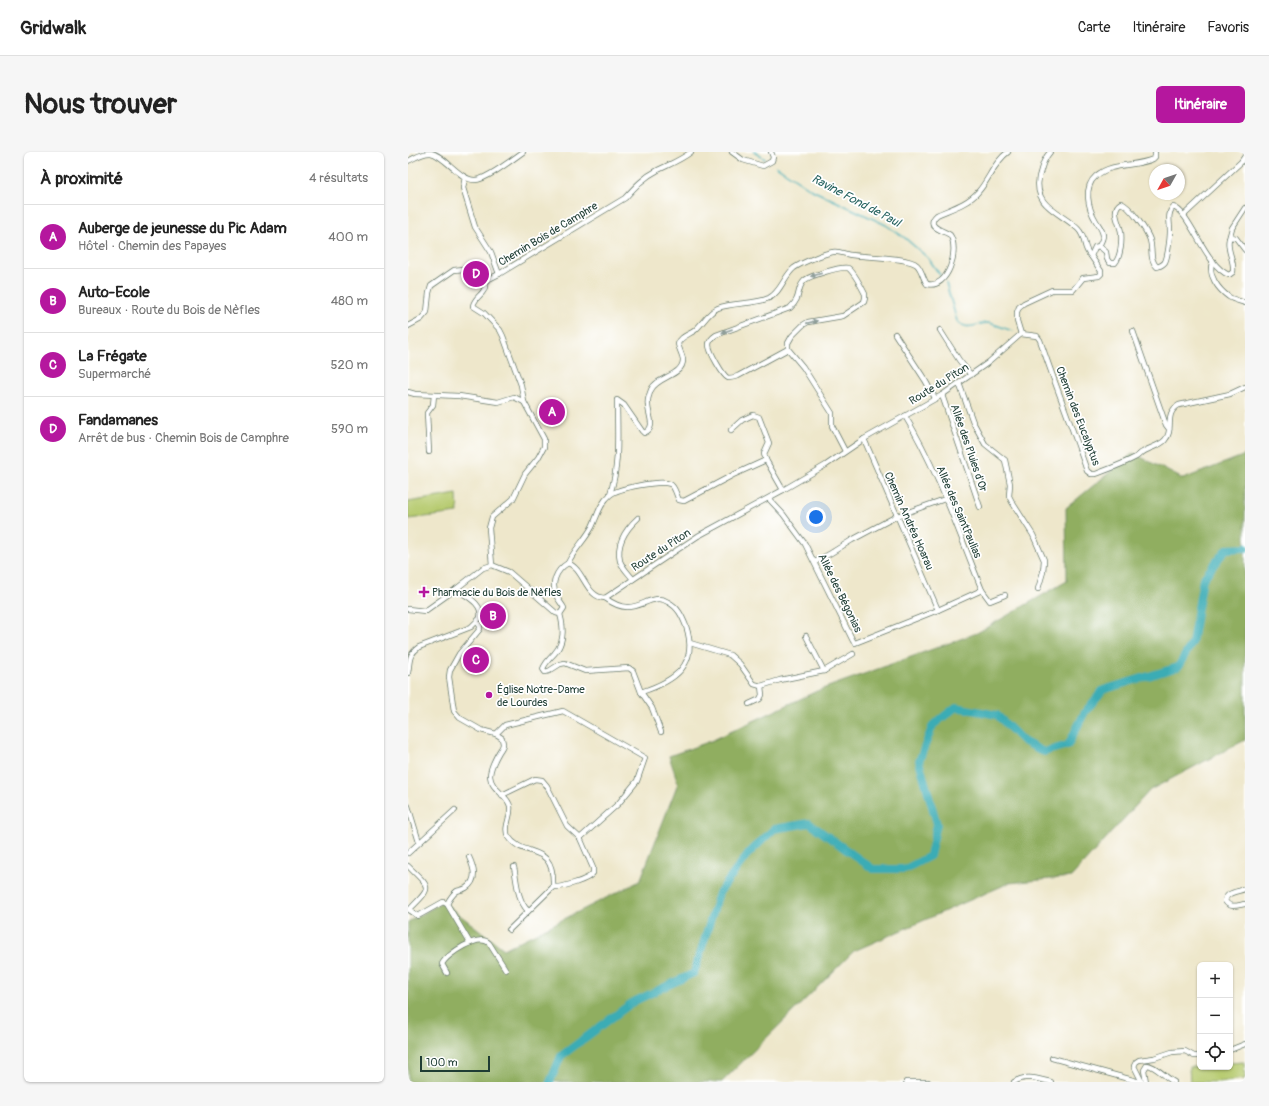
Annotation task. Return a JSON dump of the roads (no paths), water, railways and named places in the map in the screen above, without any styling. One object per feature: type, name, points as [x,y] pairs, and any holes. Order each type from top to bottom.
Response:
[{"type":"street","points":[[408,161],[431,152],[465,177],[475,180],[484,178],[523,152]]},
{"type":"street","name":"Chemin Bois de Camphre","points":[[485,281],[625,198],[639,182],[647,176],[685,157],[691,152]]},
{"type":"street","points":[[732,152],[743,160],[763,166],[772,161],[773,157],[771,152]]},
{"type":"street","points":[[661,732],[652,708],[641,692],[633,671],[629,668],[585,671],[570,664],[560,664],[549,671],[545,672],[543,669],[544,665],[559,648],[563,638],[560,614],[564,608],[554,590],[554,582],[559,569],[568,563],[591,528],[602,504],[610,494],[614,483],[616,468],[617,400],[627,408],[642,432],[646,432],[651,426],[647,403],[651,389],[661,379],[676,372],[682,365],[682,357],[678,344],[679,340],[699,326],[715,309],[749,303],[770,297],[776,292],[784,278],[795,266],[827,253],[837,251],[854,255],[890,258],[915,264],[918,266],[927,284],[939,282],[948,271],[952,262],[955,245],[950,235],[934,227],[932,223],[933,218],[936,215],[972,198],[985,183],[1000,159],[1008,152]]},
{"type":"street","points":[[1021,334],[1016,316],[1019,307],[1024,303],[1052,290],[1073,290],[1083,278],[1099,276],[1101,274],[1101,271],[1086,249],[1083,235],[1073,224],[1049,208],[1041,198],[1038,189],[1038,182],[1042,163],[1050,152]]},
{"type":"street","points":[[1091,256],[1095,247],[1099,246],[1103,238],[1103,233],[1088,202],[1090,182],[1097,175],[1108,169],[1123,164],[1152,159],[1155,157],[1155,152]]},
{"type":"street","points":[[1184,216],[1245,156]]},
{"type":"street","points":[[465,177],[463,188],[475,227],[491,252],[499,274]]},
{"type":"street","points":[[1099,246],[1106,252],[1107,259],[1110,263],[1115,263],[1119,255],[1121,237],[1116,208],[1120,203],[1125,204],[1149,236],[1153,263],[1157,267],[1162,266],[1165,262],[1170,233],[1170,211],[1176,207],[1184,216],[1213,261],[1223,273],[1229,275],[1233,272],[1234,266],[1229,248],[1232,228],[1245,208]]},
{"type":"street","points":[[1230,239],[1231,237],[1236,238],[1245,250]]},
{"type":"street","points":[[1213,261],[1211,273],[1218,286],[1230,298],[1245,303]]},
{"type":"street","points":[[788,349],[738,376],[728,378],[723,374],[710,351],[708,344],[709,341],[716,335],[790,308],[797,301],[802,282],[809,277],[843,267],[850,270],[865,294],[864,302],[843,316],[805,323],[792,336],[788,343],[788,349],[803,367],[832,413],[832,426],[845,451]]},
{"type":"street","points":[[408,326],[421,319],[427,312],[431,286],[454,270],[464,269],[485,281],[484,291],[475,300],[473,306],[484,313],[500,330],[521,385],[524,402],[544,439],[544,447],[538,458],[525,474],[513,499],[492,517],[489,528],[492,565]]},
{"type":"street","points":[[940,330],[959,360],[971,375]]},
{"type":"street","points":[[1133,331],[1166,425],[1169,429]]},
{"type":"street","points":[[895,334],[935,398]]},
{"type":"street","name":"Route du Piton","points":[[605,598],[698,536],[769,499],[826,465],[864,439],[942,395],[1004,350],[1021,334]]},
{"type":"street","name":"Chemin des Eucalyptus","points":[[1021,334],[1037,336],[1040,340],[1068,414],[1087,471],[1091,474],[1096,474],[1137,456],[1166,440],[1169,429],[1170,414],[1173,408],[1179,405],[1230,394],[1245,387]]},
{"type":"street","points":[[959,383],[973,422],[985,444],[1005,460],[1009,477],[1009,496],[1040,549],[1044,560],[1043,572],[1038,588]]},
{"type":"street","points":[[408,392],[434,396],[459,396],[498,402],[514,397],[524,402]]},
{"type":"street","name":"Allée des Pluies d'Or","points":[[942,395],[980,506]]},
{"type":"street","points":[[428,452],[427,413],[433,405],[434,396]]},
{"type":"street","points":[[731,430],[736,424],[753,415],[759,417],[769,443],[764,454],[766,460],[784,490]]},
{"type":"street","name":"Allée des SaintPaulias","points":[[905,416],[917,436],[945,499],[982,590]]},
{"type":"street","name":"Chemin Andréa Hoarau","points":[[864,439],[938,610]]},
{"type":"street","points":[[610,494],[619,490],[651,483],[668,483],[673,486],[679,500],[684,502],[766,460]]},
{"type":"street","name":"Allée des Bégonias","points":[[769,499],[783,514],[801,538],[815,562],[853,642],[855,643],[938,610],[982,590]]},
{"type":"street","points":[[815,562],[897,516],[945,499]]},
{"type":"street","points":[[633,579],[620,561],[620,550],[626,530],[638,518]]},
{"type":"street","points":[[568,563],[576,569],[592,593],[598,597],[605,598],[613,603],[628,607],[634,607],[660,598],[668,601],[682,615],[690,643],[690,652],[687,663],[680,671],[664,683],[641,692]]},
{"type":"street","points":[[408,609],[425,611],[483,568],[492,565],[509,572],[552,610],[560,614]]},
{"type":"street","points":[[408,673],[410,658],[413,652],[419,647],[464,629],[477,622],[481,615],[479,607],[475,602],[456,589]]},
{"type":"street","points":[[982,590],[990,601],[1004,595]]},
{"type":"street","points":[[477,622],[480,629],[459,654],[450,670],[449,677],[454,711],[460,718],[481,730],[496,734],[502,738],[503,745],[492,766],[490,776],[494,787],[509,804],[511,810],[506,828],[508,836],[522,847],[540,854],[547,860],[553,872],[554,887]]},
{"type":"street","points":[[806,636],[824,670]]},
{"type":"street","points":[[690,643],[730,655],[740,664],[754,684],[761,686],[824,670],[853,654]]},
{"type":"street","points":[[749,704],[760,699],[762,695],[761,686]]},
{"type":"street","points":[[496,734],[505,725],[563,711],[644,758],[636,781],[618,804],[580,838]]},
{"type":"street","points":[[502,795],[534,779],[542,780],[547,786],[567,826],[580,838],[593,868],[593,873],[591,876],[560,887],[554,887],[509,930]]},
{"type":"street","points":[[408,806],[419,842]]},
{"type":"street","points":[[408,853],[455,810]]},
{"type":"street","points":[[447,904],[456,891],[461,890],[470,884],[473,878],[474,872],[469,856]]},
{"type":"street","points":[[408,866],[424,881],[426,888],[425,894],[408,910],[418,916],[443,902],[447,904],[470,943]]},
{"type":"street","points":[[514,867],[520,899],[528,911]]},
{"type":"street","points":[[1245,889],[1226,896],[1225,902],[1230,906],[1245,904]]},
{"type":"street","points":[[447,973],[442,964],[446,958],[470,943],[481,940],[486,940],[506,970]]},
{"type":"street","points":[[1233,1049],[1245,1044]]},
{"type":"street","points":[[1141,1082],[1134,1066],[1140,1060],[1180,1051],[1185,1051],[1197,1056]]},
{"type":"street","points":[[1052,1058],[1141,1082]]},
{"type":"street","points":[[1146,1082],[1144,1070],[1147,1065],[1150,1065],[1174,1082]]},
{"type":"street","points":[[1014,1082],[1020,1078],[1027,1077],[1052,1082]]},
{"type":"street","points":[[906,1082],[928,1082]]},
{"type":"waterway","name":"Ravine Fond de Paul","points":[[754,152],[765,159]]},
{"type":"waterway","name":"Ravine Fond de Paul","points":[[776,166],[812,190],[886,225],[905,238],[928,258],[940,275]]},
{"type":"waterway","name":"Ravine Fond de Paul","points":[[946,283],[957,321],[961,324],[965,326],[972,326],[988,323],[1013,331]]},
{"type":"waterway","points":[[550,1082],[561,1056],[633,1002],[694,973],[719,893],[747,855],[774,829],[809,823],[873,869],[905,869],[930,856],[937,824],[919,761],[933,725],[956,707],[997,715],[1023,741],[1044,752],[1068,745],[1085,712],[1103,690],[1178,667],[1192,643],[1203,579],[1226,549],[1245,548]]},
{"type":"place","name":"Fandamanes","points":[[476,274]]},
{"type":"place","name":"Auberge de jeunesse du Pic Adam","points":[[552,412]]},
{"type":"place","name":"Pharmacie du Bois de Nèfles","points":[[424,592]]},
{"type":"place","name":"Auto-Ecole","points":[[493,616]]},
{"type":"place","name":"La Frégate","points":[[476,660]]},
{"type":"place","name":"Église Notre-Dame de Lourdes","points":[[489,695]]}]
